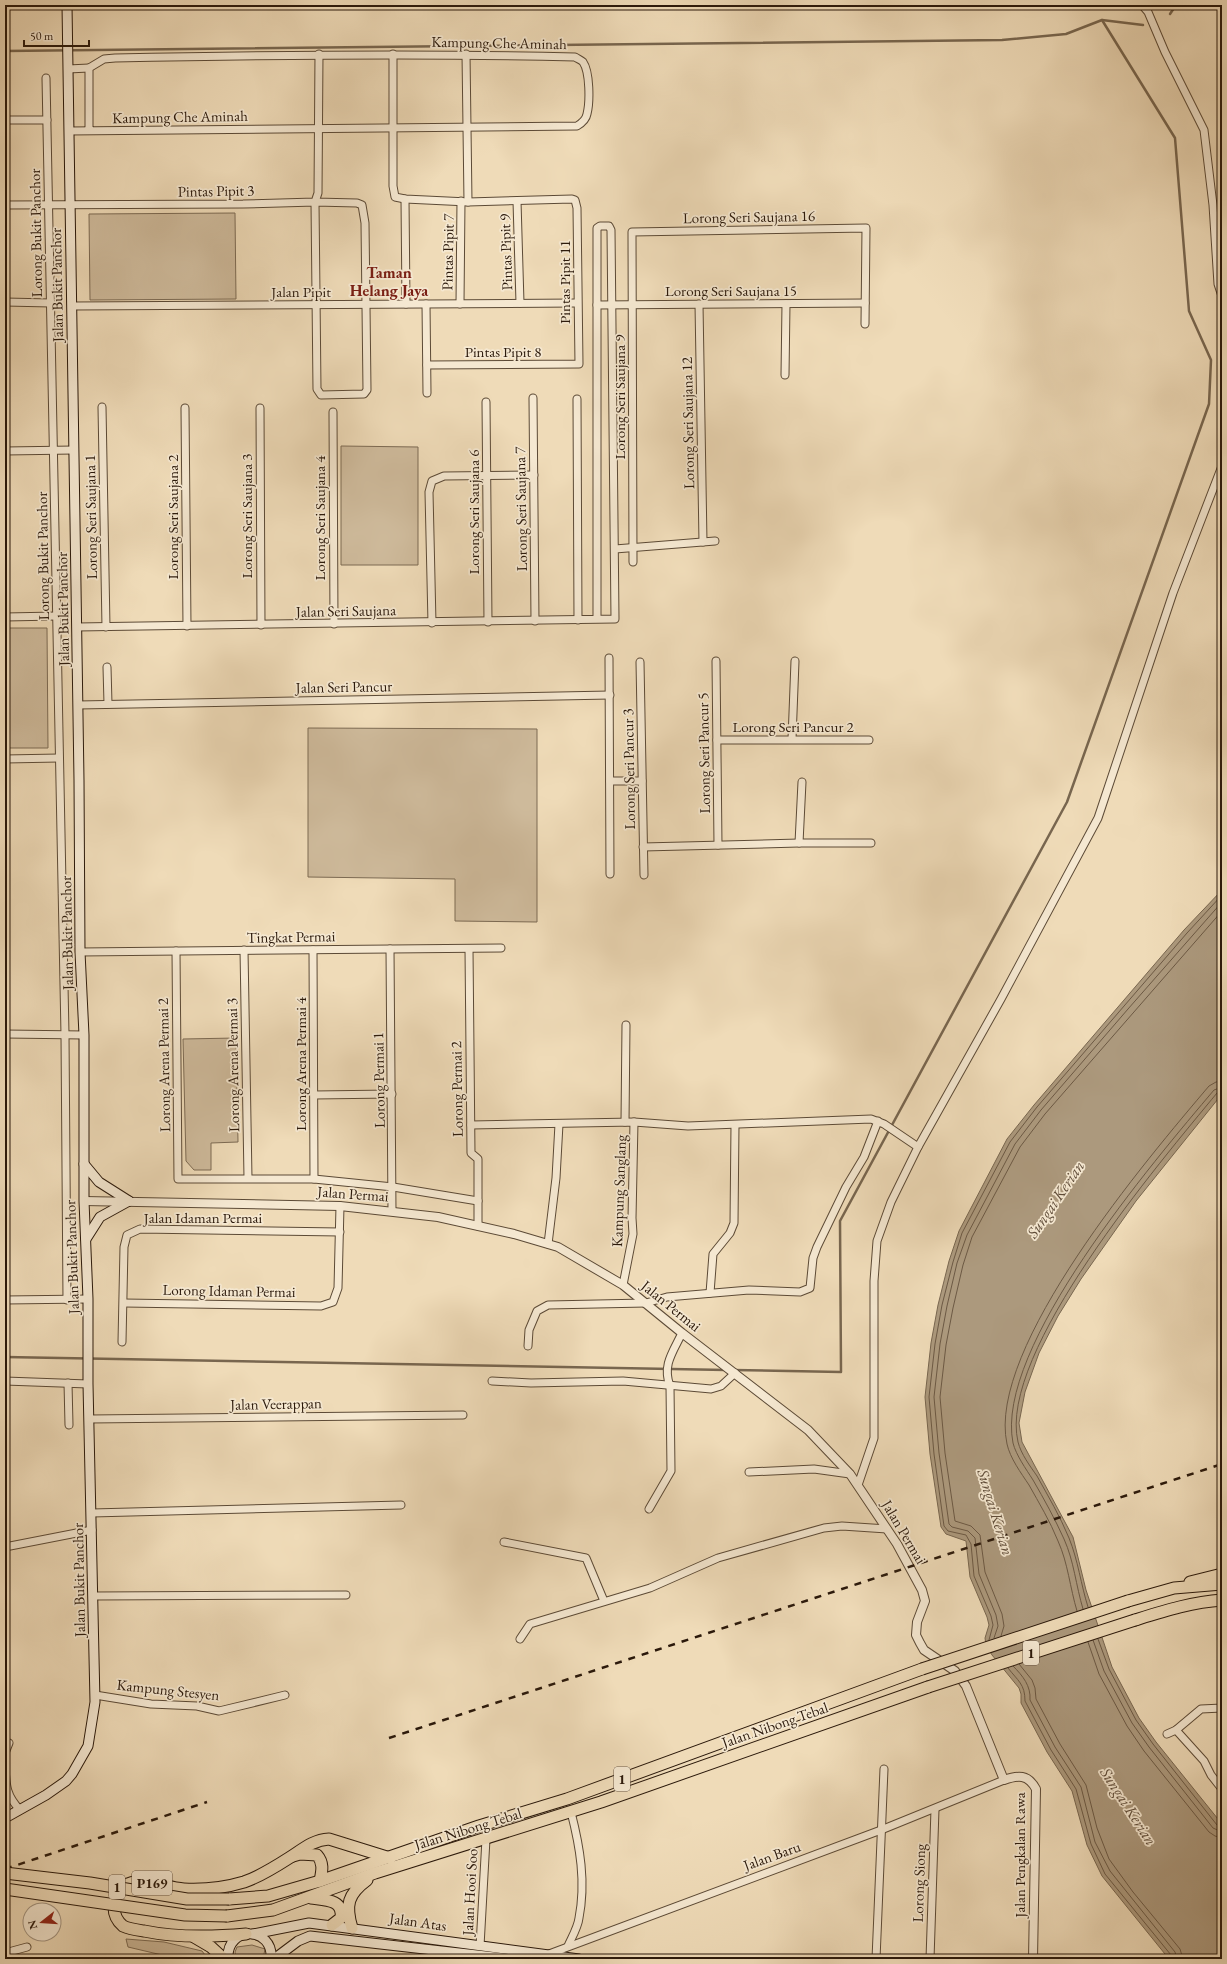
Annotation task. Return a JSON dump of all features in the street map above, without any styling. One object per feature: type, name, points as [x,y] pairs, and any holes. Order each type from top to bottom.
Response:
[{"type":"highway","points":[[1174,1588],[1199,1578],[1222,1574]]},
{"type":"highway","name":"1","points":[[1174,1588],[1222,1584]]},
{"type":"highway","name":"Jalan Nibong Tebal","points":[[5,1873],[90,1883],[187,1898],[229,1899],[268,1896],[320,1881],[479,1826],[567,1799],[922,1669],[1128,1601],[1174,1588]]},
{"type":"highway","name":"Jalan Nibong Tebal","points":[[5,1889],[185,1915],[227,1916],[272,1910],[375,1873],[571,1812],[928,1688],[1135,1620],[1174,1608],[1204,1601],[1222,1600]]},
{"type":"highway","name":"P169","points":[[291,1857],[302,1847],[322,1839],[329,1839],[390,1858]]},
{"type":"highway","points":[[291,1857],[300,1854],[317,1855],[321,1860],[322,1865],[320,1881]]},
{"type":"highway","name":"Jalan Atas","points":[[250,1934],[194,1937],[167,1936],[129,1928],[122,1925],[115,1915],[114,1906],[117,1895],[124,1887],[139,1882],[182,1889],[219,1888],[244,1882],[291,1857]]},
{"type":"highway","points":[[352,1928],[348,1910],[351,1894],[357,1887],[375,1873]]},
{"type":"highway","points":[[308,1898],[335,1902],[339,1905],[341,1909],[341,1918],[332,1925]]},
{"type":"highway","name":"Jalan Atas","points":[[194,1937],[211,1947],[224,1959]]},
{"type":"main road","name":"Jalan Bukit Panchor","points":[[5,1818],[66,1781],[72,1774],[88,1746],[95,1695],[90,1419],[88,1384],[88,1299],[84,1201],[84,1035],[80,952],[77,627],[67,5]]},
{"type":"main road","points":[[84,1164],[99,1182],[129,1201],[100,1217],[86,1239]]},
{"type":"main road","name":"Jalan Atas","points":[[250,1934],[309,1923],[579,1959]]},
{"type":"main road","points":[[228,1959],[230,1945],[240,1936],[250,1934],[266,1941],[270,1947],[271,1959]]},
{"type":"main road","name":"Jalan Atas","points":[[274,1959],[298,1940],[310,1936],[470,1957],[512,1959]]},
{"type":"street","points":[[1142,5],[1148,12],[1165,52],[1204,130],[1213,205],[1218,284],[1222,296]]},
{"type":"street","points":[[319,54],[318,193],[315,202],[315,305],[317,389],[321,396],[362,395],[367,390],[366,304]]},
{"type":"street","name":"Kampung Che Aminah","points":[[69,131],[577,126],[583,122],[587,115],[589,92],[586,68],[582,61],[575,57],[466,54],[319,54],[115,58],[104,60],[89,68]]},
{"type":"street","points":[[393,54],[393,192],[395,197],[405,199],[465,201],[517,201]]},
{"type":"street","name":"Pintas Pipit 7","points":[[460,304],[467,127],[466,54]]},
{"type":"street","points":[[68,69],[89,68],[89,131]]},
{"type":"street","name":"Lorong Bukit Panchor","points":[[46,78],[65,1035]]},
{"type":"street","points":[[5,120],[47,120]]},
{"type":"street","name":"Pintas Pipit 11","points":[[517,201],[567,198],[575,200],[577,208],[577,303],[579,364]]},
{"type":"street","points":[[405,199],[406,304]]},
{"type":"street","name":"Pintas Pipit 9","points":[[517,201],[520,304]]},
{"type":"street","name":"Pintas Pipit 3","points":[[5,205],[352,202],[362,205],[366,223],[366,304]]},
{"type":"street","points":[[597,620],[597,228],[600,226],[611,227],[615,549],[715,541]]},
{"type":"street","name":"Lorong Seri Saujana 16","points":[[632,232],[866,228],[865,303]]},
{"type":"street","name":"Lorong Seri Saujana 9","points":[[632,232],[633,562]]},
{"type":"street","points":[[5,302],[51,303]]},
{"type":"street","name":"Jalan Pipit","points":[[72,306],[577,303]]},
{"type":"street","points":[[865,303],[865,324]]},
{"type":"street","name":"Lorong Seri Saujana 15","points":[[597,305],[865,303]]},
{"type":"street","points":[[426,304],[427,393]]},
{"type":"street","name":"Lorong Seri Saujana 12","points":[[699,304],[703,542]]},
{"type":"street","points":[[785,375],[786,304]]},
{"type":"street","name":"Pintas Pipit 8","points":[[427,365],[579,364]]},
{"type":"street","name":"Lorong Seri Saujana 7","points":[[533,398],[535,621]]},
{"type":"street","points":[[577,399],[578,620]]},
{"type":"street","name":"Lorong Seri Saujana 6","points":[[486,402],[488,622]]},
{"type":"street","name":"Lorong Seri Saujana 1","points":[[102,407],[106,627]]},
{"type":"street","name":"Lorong Seri Saujana 2","points":[[185,408],[187,626]]},
{"type":"street","name":"Lorong Seri Saujana 3","points":[[260,408],[261,625]]},
{"type":"street","name":"Lorong Seri Saujana 4","points":[[333,412],[334,624]]},
{"type":"street","points":[[5,451],[74,450]]},
{"type":"street","points":[[858,1485],[874,1438],[874,1281],[877,1241],[891,1202],[918,1147],[1001,1000],[1098,818],[1173,593],[1222,466]]},
{"type":"street","points":[[432,623],[429,492],[432,481],[444,476],[534,475]]},
{"type":"street","name":"Jalan Seri Saujana","points":[[77,627],[432,623],[615,619],[615,549]]},
{"type":"street","points":[[5,617],[57,616]]},
{"type":"street","points":[[610,658],[610,874]]},
{"type":"street","name":"Lorong Seri Pancur 5","points":[[716,661],[718,845]]},
{"type":"street","points":[[792,739],[795,661]]},
{"type":"street","name":"Lorong Seri Pancur 3","points":[[640,662],[644,875]]},
{"type":"street","points":[[107,667],[108,704]]},
{"type":"street","name":"Jalan Seri Pancur","points":[[78,705],[610,695]]},
{"type":"street","name":"Lorong Seri Pancur 2","points":[[717,740],[870,740]]},
{"type":"street","points":[[5,759],[59,758]]},
{"type":"street","points":[[610,781],[642,781]]},
{"type":"street","points":[[799,843],[802,782]]},
{"type":"street","points":[[643,847],[799,843],[871,843]]},
{"type":"street","name":"Tingkat Permai","points":[[80,952],[501,948]]},
{"type":"street","name":"Lorong Permai 1","points":[[390,949],[392,1211]]},
{"type":"street","name":"Lorong Permai 2","points":[[468,949],[471,1153],[478,1159],[478,1226]]},
{"type":"street","name":"Lorong Arena Permai 3","points":[[244,950],[248,1178]]},
{"type":"street","name":"Lorong Arena Permai 4","points":[[313,950],[314,1178]]},
{"type":"street","name":"Lorong Arena Permai 2","points":[[176,951],[178,1179],[248,1178]]},
{"type":"street","points":[[625,1122],[626,1025]]},
{"type":"street","points":[[5,1034],[84,1035]]},
{"type":"street","name":"Jalan Bukit Panchor","points":[[65,1035],[67,1300]]},
{"type":"street","points":[[314,1095],[392,1094]]},
{"type":"street","points":[[471,1125],[634,1122],[688,1126],[871,1119],[881,1122],[918,1147]]},
{"type":"street","name":"Kampung Sanglang","points":[[623,1285],[633,1234],[634,1122]]},
{"type":"street","points":[[528,1346],[529,1330],[537,1310],[548,1305],[646,1303],[667,1297],[698,1296],[710,1293],[749,1290],[800,1292],[810,1288],[813,1258],[817,1247],[846,1187],[864,1157],[881,1122]]},
{"type":"street","points":[[548,1244],[556,1178],[559,1124]]},
{"type":"street","points":[[710,1293],[713,1254],[730,1233],[734,1223],[735,1125]]},
{"type":"street","points":[[248,1178],[314,1178],[393,1187],[478,1202]]},
{"type":"street","name":"Jalan Permai","points":[[84,1201],[340,1206],[438,1217],[558,1247],[623,1285],[682,1333],[808,1430],[850,1474],[887,1529],[925,1596],[917,1622],[916,1635],[920,1643],[924,1650],[955,1671],[966,1686],[1004,1780]]},
{"type":"street","points":[[340,1206],[340,1232]]},
{"type":"street","name":"Jalan Idaman Permai","points":[[122,1342],[124,1247],[127,1235],[140,1229],[340,1232]]},
{"type":"street","name":"Lorong Idaman Permai","points":[[124,1303],[321,1306],[333,1302],[338,1288],[340,1232]]},
{"type":"street","points":[[5,1300],[88,1299]]},
{"type":"street","points":[[649,1509],[671,1471],[670,1386],[665,1374],[682,1333]]},
{"type":"street","points":[[492,1381],[531,1383],[623,1381],[711,1389],[721,1386],[735,1373]]},
{"type":"street","points":[[5,1381],[88,1384]]},
{"type":"street","points":[[68,1383],[69,1425]]},
{"type":"street","name":"Jalan Veerappan","points":[[90,1419],[463,1415]]},
{"type":"street","points":[[749,1472],[814,1469],[850,1474]]},
{"type":"street","points":[[92,1512],[401,1505]]},
{"type":"street","points":[[520,1639],[530,1624],[650,1588],[718,1558],[824,1528],[842,1526],[887,1529]]},
{"type":"street","points":[[5,1547],[92,1530]]},
{"type":"street","points":[[504,1542],[586,1558],[604,1601]]},
{"type":"street","points":[[93,1596],[346,1595]]},
{"type":"street","name":"Kampung Stesyen","points":[[95,1695],[150,1704],[197,1706],[219,1711],[285,1695]]},
{"type":"street","points":[[1167,1734],[1176,1730],[1201,1709],[1222,1708]]},
{"type":"street","points":[[1176,1730],[1204,1761],[1211,1776],[1222,1789]]},
{"type":"street","points":[[5,1753],[10,1743]]},
{"type":"street","points":[[5,1766],[6,1790],[20,1810]]},
{"type":"street","points":[[876,1959],[884,1769]]},
{"type":"street","name":"Jalan Pengkalan Rawa","points":[[1004,1780],[1017,1776],[1026,1777],[1036,1789],[1033,1959]]},
{"type":"street","name":"Jalan Baru","points":[[549,1954],[881,1830],[1004,1780]]},
{"type":"street","name":"Lorong Siong","points":[[930,1959],[935,1809]]},
{"type":"street","points":[[568,1946],[579,1919],[583,1884],[580,1845],[571,1812]]},
{"type":"street","name":"Jalan Hooi Soo","points":[[480,1946],[486,1839]]},
{"type":"street","points":[[5,1953],[27,1947]]},
{"type":"shaded area","points":[[235,213],[236,299],[90,300],[89,214]]},
{"type":"shaded area","points":[[341,446],[418,447],[418,565],[341,565]]},
{"type":"shaded area","points":[[5,628],[47,628],[48,748],[5,748]]},
{"type":"shaded area","points":[[308,728],[537,729],[537,922],[455,921],[455,879],[308,877]]},
{"type":"shaded area","points":[[236,1038],[238,1142],[211,1143],[211,1170],[194,1170],[186,1161],[183,1039]]},
{"type":"shaded area","points":[[126,1939],[164,1942],[202,1951],[208,1959],[179,1959],[128,1947]]},
{"type":"shaded area","points":[[252,1945],[265,1949],[263,1959],[236,1959],[235,1952],[237,1947]]},
{"type":"water","name":"Sungai Kerian","points":[[1222,890],[1222,1094],[1136,1201],[1081,1279],[1058,1316],[1039,1353],[1025,1392],[1019,1423],[1022,1442],[1073,1537],[1086,1590],[1112,1667],[1139,1718],[1156,1742],[1222,1824],[1222,1959],[1169,1959],[1102,1876],[1087,1845],[1072,1791],[1047,1752],[1021,1703],[1019,1688],[992,1655],[986,1645],[985,1638],[989,1625],[970,1577],[966,1541],[946,1534],[941,1527],[930,1454],[925,1397],[931,1343],[938,1305],[949,1261],[959,1231],[1007,1139],[1034,1105],[1184,930]]},
{"type":"waterway","points":[[1170,14],[1176,5]]},
{"type":"waterway","points":[[5,51],[1002,40],[1066,34],[1102,20],[1143,25]]},
{"type":"waterway","points":[[733,1370],[841,1372],[840,1221],[1067,802],[1209,404],[1211,360],[1189,311],[1175,138],[1102,20]]},
{"type":"waterway","points":[[5,1357],[726,1370]]},
{"type":"railway","points":[[389,1738],[1222,1464]]},
{"type":"railway","points":[[5,1869],[207,1802]]},
{"type":"district","name":"Taman Helang Jaya","points":[[389,281]]}]
